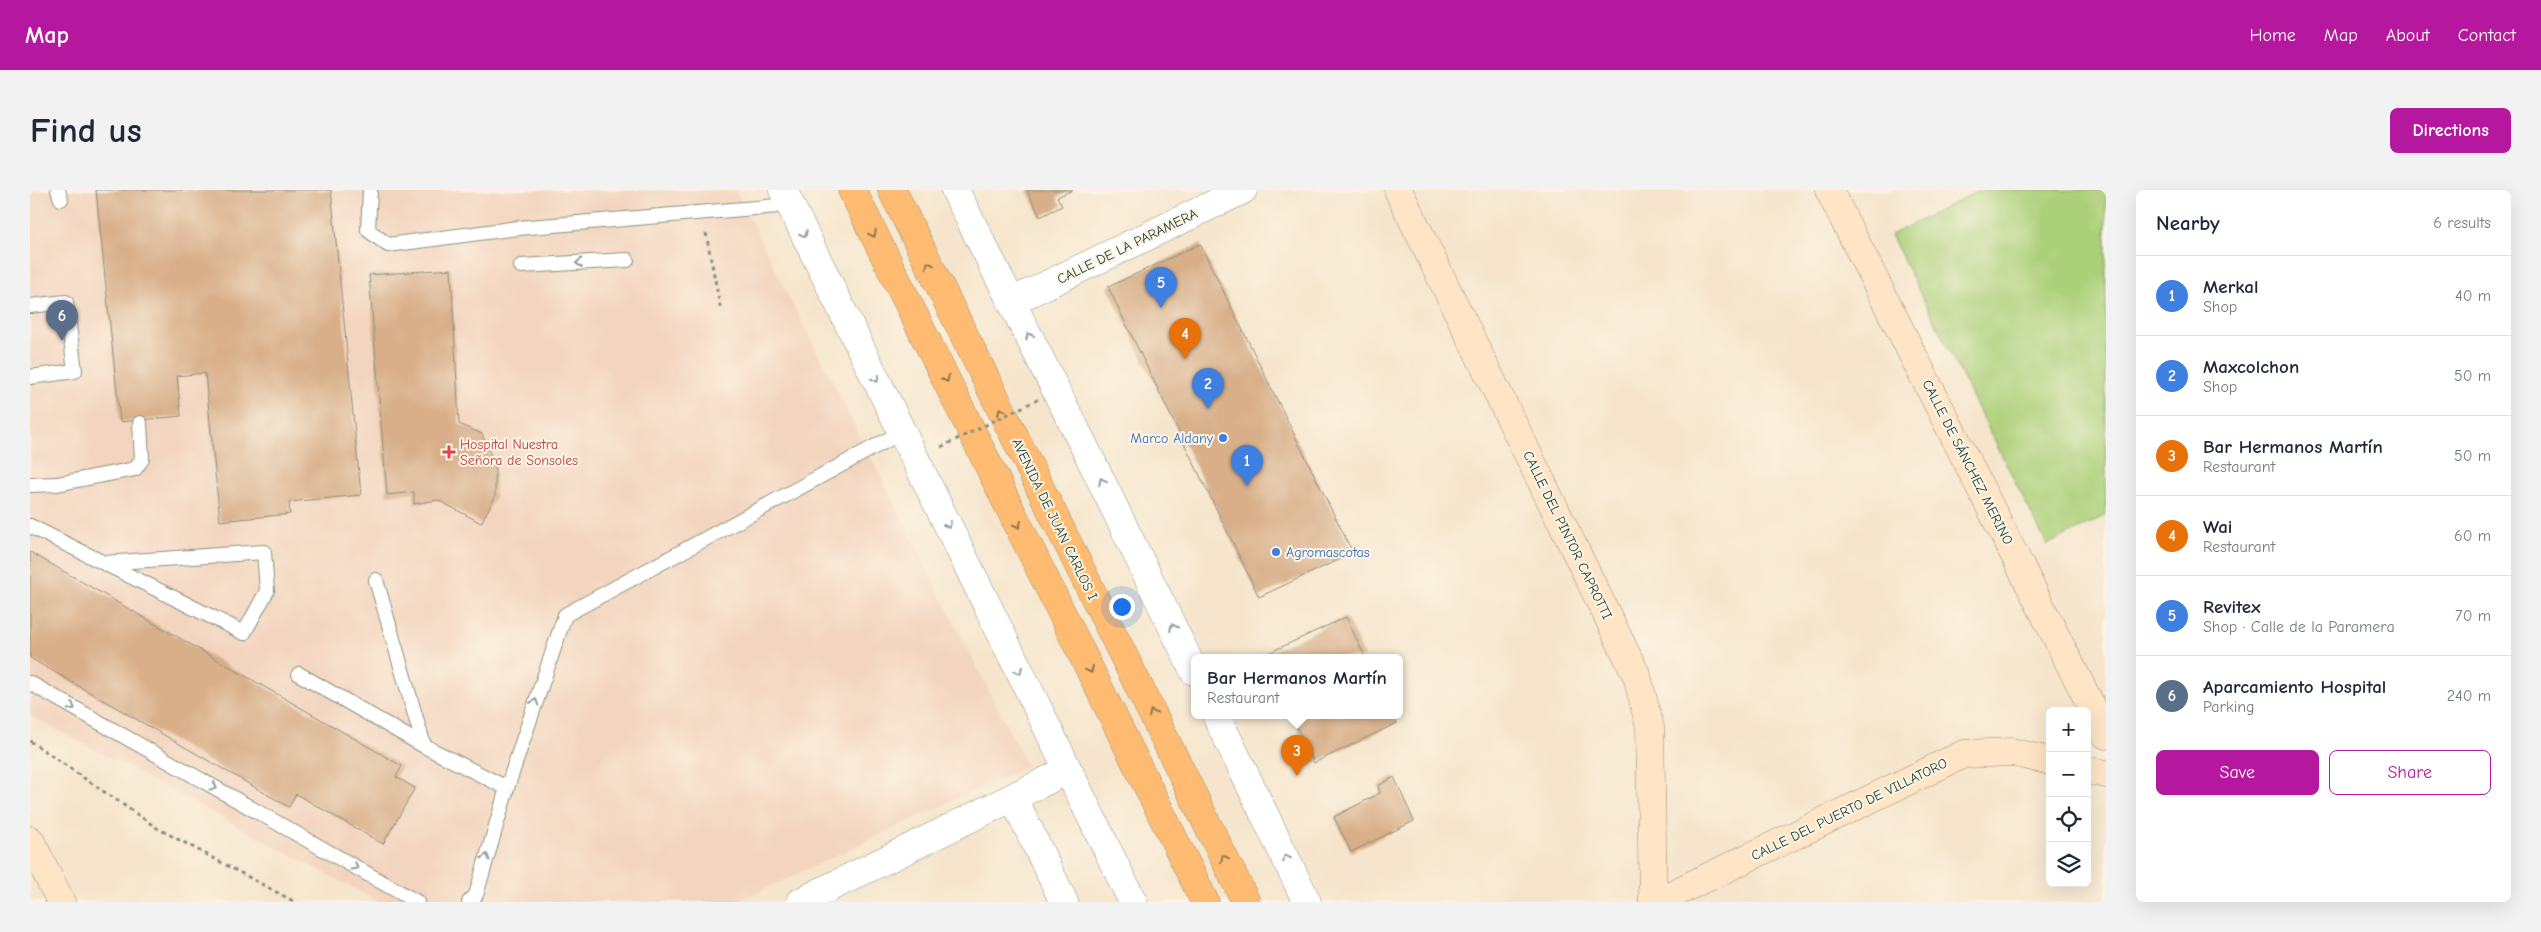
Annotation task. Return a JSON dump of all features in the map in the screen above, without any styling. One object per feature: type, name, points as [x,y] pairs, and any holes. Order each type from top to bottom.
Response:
[{"type":"highway","points":[[852,190],[1205,902]]},
{"type":"highway","name":"AVENIDA DE JUAN CARLOS I","points":[[892,190],[1246,902]]},
{"type":"street","points":[[955,190],[1088,454],[1191,665]]},
{"type":"street","name":"CALLE DE LA PARAMERA","points":[[1011,302],[1243,190]]},
{"type":"street","name":"CALLE DEL PINTOR CAPROTTI","points":[[1398,190],[1636,676],[1650,726],[1654,902]]},
{"type":"street","name":"CALLE DE SÁNCHEZ MERINO","points":[[1829,190],[2106,735]]},
{"type":"street","points":[[786,198],[1133,902]]},
{"type":"street","points":[[1218,719],[1307,902]]},
{"type":"street","name":"CALLE DEL PUERTO DE VILLATORO","points":[[1654,902],[1964,754],[2012,752],[2046,760]]},
{"type":"street","points":[[800,902],[1068,770]]},
{"type":"street","points":[[2091,771],[2106,774]]},
{"type":"street","points":[[1013,797],[1064,902]]},
{"type":"street","points":[[30,840],[61,902]]},
{"type":"lane","points":[[370,190],[368,230],[388,245],[518,228],[702,213],[786,198]]},
{"type":"lane","points":[[521,266],[627,260]]},
{"type":"lane","points":[[30,306],[66,302],[75,371],[30,376]]},
{"type":"lane","points":[[30,485],[57,484],[135,469],[142,459],[140,423]]},
{"type":"lane","points":[[469,902],[476,895],[506,788],[565,615],[902,432]]},
{"type":"lane","points":[[30,526],[104,563],[244,633],[267,591],[264,552],[104,563]]},
{"type":"lane","points":[[376,580],[424,746]]},
{"type":"lane","points":[[299,674],[424,746],[506,788]]},
{"type":"lane","points":[[30,683],[417,902]]},
{"type":"path","points":[[702,213],[721,312]]},
{"type":"path","points":[[941,447],[1041,398]]},
{"type":"path","points":[[30,741],[157,828],[296,902]]},
{"type":"shaded area","name":"Hospital Nuestra Señora de Sonsoles","points":[[30,190],[735,190],[1027,766],[737,902],[379,902],[30,715]]},
{"type":"green space","points":[[1980,190],[2106,190],[2106,515],[2047,545],[1891,235]]},
{"type":"building","points":[[96,190],[331,190],[361,495],[289,502],[290,514],[220,521],[205,373],[177,376],[181,416],[120,422]]},
{"type":"building","points":[[1027,190],[1073,190],[1057,197],[1062,206],[1040,217]]},
{"type":"building","points":[[1200,244],[1353,553],[1259,597],[1108,287]]},
{"type":"building","points":[[451,269],[459,424],[482,434],[495,466],[495,497],[481,523],[438,500],[414,504],[414,492],[387,495],[369,275]]},
{"type":"building","points":[[30,552],[402,766],[396,777],[415,788],[383,844],[296,794],[289,807],[30,658]]},
{"type":"building","points":[[1346,617],[1364,654],[1266,654]]},
{"type":"building","points":[[1293,719],[1395,719],[1397,723],[1314,763]]},
{"type":"building","points":[[1394,777],[1414,821],[1351,852],[1334,817],[1380,793],[1378,786]]},
{"type":"place","name":"Revitex","points":[[1161,308]]},
{"type":"place","name":"Aparcamiento Hospital","points":[[62,341]]},
{"type":"place","name":"Wai","points":[[1185,359]]},
{"type":"place","name":"Maxcolchon","points":[[1208,409]]},
{"type":"place","name":"Marco Aldany","points":[[1223,438]]},
{"type":"place","name":"Hospital Nuestra Señora de Sonsoles","points":[[449,452]]},
{"type":"place","name":"Merkal","points":[[1247,486]]},
{"type":"place","name":"Agromascotas","points":[[1276,552]]},
{"type":"place","name":"Bar Hermanos Martín","points":[[1297,776]]}]
